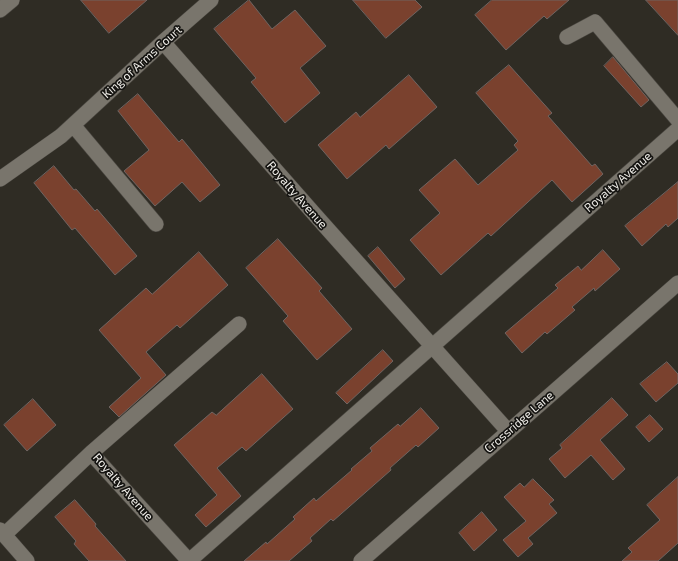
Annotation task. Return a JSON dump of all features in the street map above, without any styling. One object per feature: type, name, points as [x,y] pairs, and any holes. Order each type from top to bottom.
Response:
[{"type":"street","points":[[0,10],[12,0]]},
{"type":"street","name":"King of Arms Court","points":[[0,179],[73,125],[211,0]]},
{"type":"street","points":[[567,37],[595,22],[678,120]]},
{"type":"street","name":"Royalty Avenue","points":[[163,42],[508,431]]},
{"type":"street","points":[[73,125],[156,224]]},
{"type":"street","name":"Royalty Avenue","points":[[239,324],[90,453],[189,561],[678,130]]},
{"type":"street","name":"Crossridge Lane","points":[[361,561],[678,283]]},
{"type":"street","points":[[27,561],[2,532],[90,453]]},
{"type":"building","points":[[81,0],[147,0],[109,33]]},
{"type":"building","points":[[249,0],[272,29],[295,10],[326,46],[300,68],[320,93],[285,123],[251,82],[256,78],[214,29]]},
{"type":"building","points":[[353,0],[415,0],[422,7],[386,38]]},
{"type":"building","points":[[492,0],[569,0],[547,19],[544,16],[506,50],[475,15]]},
{"type":"building","points":[[646,0],[678,0],[678,35]]},
{"type":"building","points":[[613,57],[649,100],[641,107],[604,66]]},
{"type":"building","points":[[509,65],[552,113],[548,116],[592,166],[595,164],[603,174],[572,202],[552,180],[491,236],[488,233],[441,275],[410,240],[440,213],[419,190],[455,159],[478,185],[518,150],[514,145],[518,141],[476,93]]},
{"type":"building","points":[[409,75],[437,107],[389,149],[386,145],[347,179],[318,145],[356,112],[360,117]]},
{"type":"building","points":[[138,94],[179,142],[182,139],[220,185],[200,202],[182,182],[155,206],[124,171],[149,150],[118,111]]},
{"type":"building","points":[[54,166],[74,190],[76,189],[95,211],[97,209],[137,256],[115,275],[75,228],[72,230],[34,183]]},
{"type":"building","points":[[678,182],[678,218],[668,227],[666,224],[642,246],[625,226]]},
{"type":"building","points":[[278,239],[322,288],[319,291],[352,329],[317,360],[283,321],[288,316],[246,268]]},
{"type":"building","points":[[378,247],[405,279],[395,288],[368,256]]},
{"type":"building","points":[[603,250],[620,269],[595,291],[594,288],[572,307],[575,310],[547,334],[545,332],[522,353],[505,333],[558,288],[555,285],[578,266],[581,270]]},
{"type":"building","points":[[199,252],[228,285],[180,328],[177,325],[146,352],[166,375],[119,417],[109,407],[141,378],[99,330],[146,288],[152,294]]},
{"type":"building","points":[[383,350],[393,361],[347,404],[336,393]]},
{"type":"building","points":[[667,362],[678,374],[678,383],[656,402],[640,384]]},
{"type":"building","points":[[262,374],[293,409],[246,451],[242,447],[217,468],[241,496],[206,527],[195,515],[217,495],[174,445],[212,412],[216,415]]},
{"type":"building","points":[[612,398],[628,415],[600,440],[625,469],[613,480],[591,455],[565,478],[549,459],[562,448],[560,445]]},
{"type":"building","points":[[33,399],[56,425],[27,451],[4,425]]},
{"type":"building","points":[[421,408],[439,428],[418,447],[416,445],[390,468],[391,470],[333,521],[331,519],[310,538],[312,541],[289,561],[244,561],[266,542],[267,544],[295,519],[293,517],[314,498],[316,501],[352,470],[351,469],[372,451],[370,448],[398,424],[400,426]]},
{"type":"building","points":[[650,415],[663,429],[649,442],[636,427]]},
{"type":"building","points":[[678,477],[678,543],[658,561],[622,561],[632,552],[628,548],[660,520],[647,505]]},
{"type":"building","points":[[533,479],[554,500],[549,504],[557,513],[528,538],[533,544],[518,557],[503,540],[526,521],[504,497],[520,483],[524,487]]},
{"type":"building","points":[[75,500],[96,524],[95,526],[126,561],[89,561],[74,544],[76,541],[55,517]]},
{"type":"building","points":[[482,512],[497,530],[474,551],[459,533]]}]
